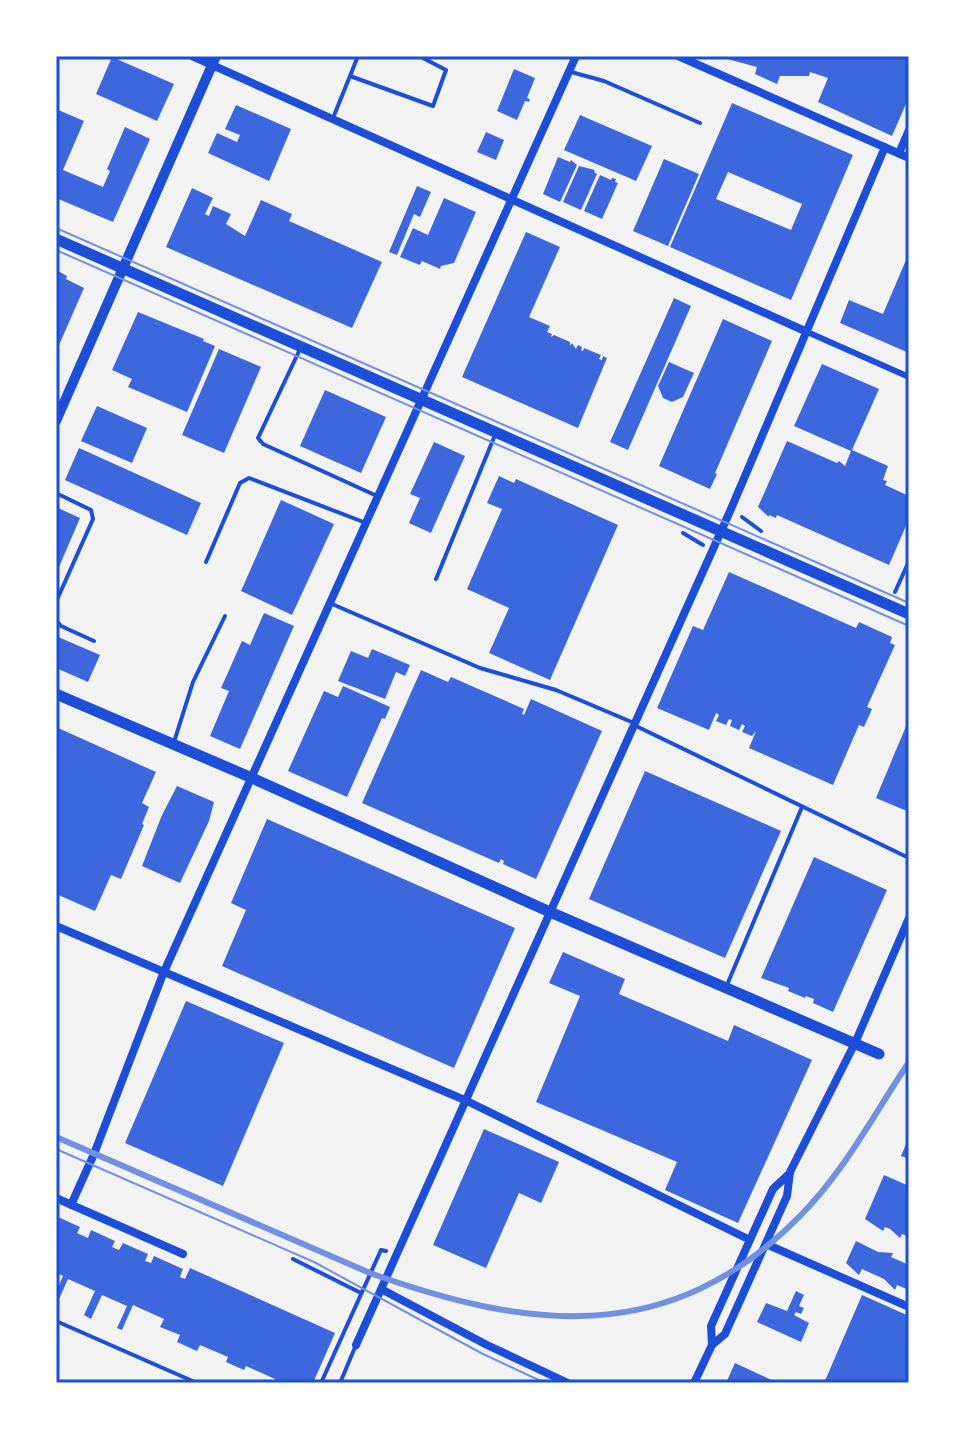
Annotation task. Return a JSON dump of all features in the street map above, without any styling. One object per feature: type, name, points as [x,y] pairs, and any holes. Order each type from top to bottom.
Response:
[{"type":"main road","points":[[56,239],[909,614]]},
{"type":"main road","points":[[56,694],[879,1054]]},
{"type":"street","points":[[192,56],[214,60],[333,120],[512,202],[909,377]]},
{"type":"street","points":[[71,1205],[163,974],[576,56]]},
{"type":"street","points":[[678,56],[909,158]]},
{"type":"street","points":[[56,421],[214,60]]},
{"type":"street","points":[[899,153],[909,130]]},
{"type":"street","points":[[356,1345],[731,509],[885,147]]},
{"type":"street","points":[[712,1345],[711,1326],[773,1189],[790,1172],[855,1043],[909,918]]},
{"type":"street","points":[[56,926],[467,1101],[750,1240]]},
{"type":"street","points":[[694,1383],[712,1345],[725,1334],[766,1244],[787,1196],[790,1172]]},
{"type":"street","points":[[56,1198],[183,1254]]},
{"type":"street","points":[[766,1244],[909,1307]]},
{"type":"street","points":[[381,1289],[487,1345],[568,1383]]},
{"type":"lane","points":[[333,120],[358,56]]},
{"type":"lane","points":[[350,76],[433,106],[446,70],[419,56]]},
{"type":"lane","points":[[569,71],[604,81],[700,123]]},
{"type":"lane","points":[[301,347],[258,438],[263,444],[377,496]]},
{"type":"lane","points":[[436,579],[496,432]]},
{"type":"lane","points":[[206,562],[240,483],[249,478],[366,523]]},
{"type":"lane","points":[[56,493],[91,510],[93,519],[56,602]]},
{"type":"lane","points":[[330,603],[480,668],[556,690],[634,724],[909,858]]},
{"type":"lane","points":[[173,744],[193,682],[225,616]]},
{"type":"lane","points":[[56,620],[61,626],[94,641]]},
{"type":"lane","points":[[726,987],[802,807]]},
{"type":"lane","points":[[340,1383],[356,1345]]},
{"type":"path","points":[[731,509],[765,534]]},
{"type":"path","points":[[674,528],[712,550]]},
{"type":"path","points":[[889,606],[909,561]]},
{"type":"path","points":[[293,1259],[361,1293]]},
{"type":"path","points":[[56,1321],[197,1383]]},
{"type":"building","points":[[716,56],[909,56],[909,97],[892,136],[818,102],[828,78],[810,72],[809,76],[780,76],[777,84],[755,74],[757,67]]},
{"type":"building","points":[[112,57],[174,84],[157,121],[96,94]]},
{"type":"building","points":[[514,69],[535,78],[527,98],[529,102],[525,101],[517,120],[497,111]]},
{"type":"building","points":[[732,103],[853,155],[791,300],[670,247]],"holes":[[[728,172],[802,204],[791,230],[716,199]]]},
{"type":"building","points":[[236,105],[291,129],[269,181],[208,153],[217,133],[237,142],[240,135],[225,129]]},
{"type":"building","points":[[56,109],[84,121],[63,170],[103,187],[110,171],[107,169],[125,127],[150,139],[113,222],[56,198]]},
{"type":"building","points":[[580,115],[652,146],[636,181],[564,150]]},
{"type":"building","points":[[486,132],[504,140],[496,160],[477,152]]},
{"type":"building","points":[[558,157],[577,165],[560,202],[543,194]]},
{"type":"building","points":[[664,159],[699,174],[668,246],[633,231]]},
{"type":"building","points":[[579,166],[595,170],[597,174],[581,210],[563,202]]},
{"type":"building","points":[[600,175],[616,179],[618,183],[602,219],[584,211]]},
{"type":"building","points":[[417,186],[431,192],[420,217],[414,214],[397,255],[389,252]]},
{"type":"building","points":[[192,188],[213,198],[205,214],[209,216],[213,206],[231,214],[226,224],[245,236],[261,200],[292,214],[289,221],[382,262],[352,328],[166,247]]},
{"type":"building","points":[[444,198],[476,212],[454,263],[440,269],[422,261],[420,265],[400,257],[413,228],[428,235]]},
{"type":"building","points":[[526,232],[560,247],[529,317],[550,326],[547,332],[552,334],[551,337],[554,335],[570,342],[570,346],[572,343],[576,349],[578,345],[583,351],[584,348],[601,355],[599,359],[602,360],[603,356],[607,358],[578,428],[462,377]]},
{"type":"building","points":[[909,253],[909,353],[840,323],[849,300],[883,314]]},
{"type":"building","points":[[56,270],[84,288],[56,352]]},
{"type":"building","points":[[674,298],[691,306],[628,450],[610,442]]},
{"type":"building","points":[[138,312],[215,346],[187,412],[128,387],[132,379],[112,370]]},
{"type":"building","points":[[723,319],[772,341],[710,489],[659,466]]},
{"type":"building","points":[[219,349],[261,367],[224,453],[182,435]]},
{"type":"building","points":[[669,362],[694,373],[683,397],[672,402],[663,398],[658,386]]},
{"type":"building","points":[[822,364],[879,389],[852,450],[888,466],[883,480],[887,481],[885,485],[909,496],[909,519],[889,565],[777,515],[776,518],[769,517],[758,507],[787,441],[845,466],[851,451],[794,426]]},
{"type":"building","points":[[325,390],[386,417],[361,473],[300,446]]},
{"type":"building","points":[[97,406],[147,428],[132,463],[81,441]]},
{"type":"building","points":[[434,442],[465,456],[431,533],[409,523],[420,498],[410,494]]},
{"type":"building","points":[[79,448],[201,503],[187,535],[65,480]]},
{"type":"building","points":[[499,476],[514,483],[516,479],[618,525],[550,680],[489,653],[509,608],[467,589],[502,509],[487,503]]},
{"type":"building","points":[[281,500],[334,524],[292,615],[241,591]]},
{"type":"building","points":[[56,507],[80,518],[56,574]]},
{"type":"building","points":[[729,572],[856,628],[859,622],[892,637],[890,643],[895,645],[867,707],[872,709],[864,727],[859,725],[833,785],[749,748],[756,731],[752,736],[742,732],[745,726],[742,724],[739,730],[730,726],[732,720],[729,719],[726,725],[716,721],[719,715],[716,713],[709,730],[657,708],[693,626],[703,630]]},
{"type":"building","points":[[264,613],[294,626],[240,749],[210,736],[229,691],[221,688],[242,641],[250,645]]},
{"type":"building","points":[[56,636],[100,655],[88,682],[56,668]]},
{"type":"building","points":[[372,649],[410,665],[405,676],[396,672],[385,699],[338,681],[351,651],[368,658]]},
{"type":"building","points":[[421,670],[448,682],[451,677],[524,709],[524,715],[531,699],[602,731],[536,879],[503,864],[501,859],[499,863],[362,803]]},
{"type":"building","points":[[343,686],[390,707],[385,719],[382,718],[347,797],[288,771],[324,691],[338,697]]},
{"type":"building","points":[[909,719],[909,812],[876,798]]},
{"type":"building","points":[[56,727],[156,772],[142,803],[149,807],[144,825],[121,879],[111,875],[95,911],[56,894]]},
{"type":"building","points":[[645,771],[781,831],[725,958],[589,899]]},
{"type":"building","points":[[177,786],[214,802],[209,821],[180,883],[142,866]]},
{"type":"building","points":[[267,819],[515,928],[454,1068],[222,966],[246,910],[231,903]]},
{"type":"building","points":[[814,857],[887,890],[833,1012],[813,1003],[814,999],[761,978]]},
{"type":"building","points":[[563,952],[625,979],[619,994],[728,1041],[734,1025],[812,1060],[738,1223],[665,1190],[677,1162],[536,1102],[580,996],[549,983]]},
{"type":"building","points":[[186,1001],[284,1043],[223,1186],[125,1143]]},
{"type":"building","points":[[484,1129],[559,1162],[541,1203],[519,1193],[486,1268],[433,1245]]},
{"type":"building","points":[[909,1137],[909,1159],[901,1156]]},
{"type":"building","points":[[884,1175],[909,1186],[909,1237],[902,1234],[900,1238],[890,1229],[885,1227],[883,1231],[865,1219]]},
{"type":"building","points":[[56,1216],[80,1227],[77,1233],[88,1238],[91,1230],[115,1241],[112,1247],[119,1250],[123,1243],[148,1254],[145,1261],[151,1263],[154,1256],[183,1269],[180,1277],[185,1279],[190,1268],[335,1333],[313,1383],[276,1383],[275,1379],[246,1366],[244,1370],[226,1362],[228,1357],[200,1345],[197,1351],[177,1342],[180,1335],[160,1327],[164,1319],[133,1305],[122,1330],[117,1328],[127,1306],[102,1295],[91,1319],[84,1315],[95,1291],[68,1279],[56,1306],[56,1292],[63,1276],[56,1273]]},
{"type":"building","points":[[856,1241],[878,1252],[893,1253],[891,1257],[909,1265],[909,1290],[897,1285],[895,1290],[884,1279],[862,1269],[859,1275],[846,1263]]},
{"type":"building","points":[[796,1291],[804,1295],[799,1306],[804,1308],[801,1314],[796,1312],[794,1315],[809,1323],[801,1342],[757,1322],[766,1303],[787,1311]]},
{"type":"building","points":[[862,1295],[909,1316],[907,1383],[824,1383]]},
{"type":"building","points":[[735,1363],[778,1383],[726,1383]]},
{"type":"tram line","points":[[56,228],[909,603]]},
{"type":"tram line","points":[[56,250],[909,626]]},
{"type":"tram line","points":[[56,1149],[314,1262],[481,1353],[545,1383]]},
{"type":"railway","points":[[56,1137],[370,1273],[486,1307],[542,1315],[596,1315],[649,1307],[700,1289],[751,1259],[800,1216],[831,1181],[909,1062]]}]
